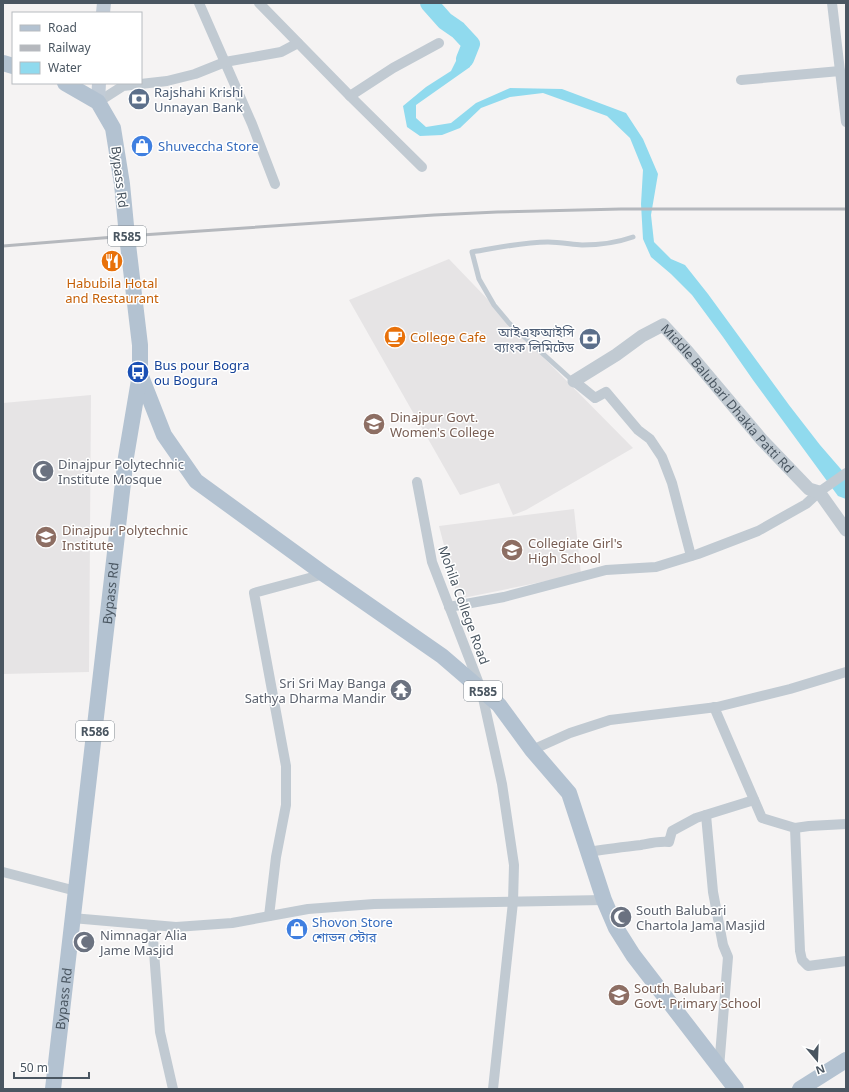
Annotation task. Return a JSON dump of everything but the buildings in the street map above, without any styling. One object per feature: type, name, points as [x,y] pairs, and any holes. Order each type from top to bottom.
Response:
[{"type":"main road","points":[[67,84],[98,102],[99,84]]},
{"type":"main road","name":"Bypass Rd","points":[[53,1089],[126,457],[140,374],[140,345],[122,184],[113,128],[98,102]]},
{"type":"main road","name":"R585","points":[[140,374],[164,435],[196,481],[324,574],[442,656],[499,705],[532,750],[569,794],[604,900],[616,928],[633,955],[736,1089]]},
{"type":"main road","points":[[800,1089],[846,1060]]},
{"type":"street","points":[[199,3],[252,124],[275,184]]},
{"type":"street","points":[[259,3],[350,96],[422,166]]},
{"type":"street","points":[[832,3],[846,122]]},
{"type":"street","points":[[142,84],[167,81],[194,74],[225,62],[281,52],[298,43]]},
{"type":"street","points":[[350,96],[393,68],[439,43]]},
{"type":"street","points":[[741,80],[840,71]]},
{"type":"street","points":[[98,102],[123,86],[141,84]]},
{"type":"street","name":"Middle Balubari Dhakia Patti Rd","points":[[574,381],[616,355],[642,336],[663,325],[687,351],[762,440],[809,489],[819,492],[846,530]]},
{"type":"street","points":[[574,381],[595,398],[606,392],[638,430],[650,439],[662,457],[672,483],[691,556]]},
{"type":"street","points":[[449,607],[504,597],[606,570],[656,567],[691,556],[758,531],[806,504],[819,492],[846,473]]},
{"type":"street","name":"Mohila College Road","points":[[417,482],[432,562],[481,689],[502,784],[514,865],[513,902],[493,1089]]},
{"type":"street","points":[[270,916],[276,857],[286,805],[286,766],[254,594],[324,574]]},
{"type":"street","points":[[532,750],[570,733],[610,720],[717,707],[790,689],[846,672]]},
{"type":"street","points":[[714,707],[762,818],[795,828],[846,824]]},
{"type":"street","points":[[589,852],[658,842],[669,842],[672,832],[696,818],[754,800]]},
{"type":"street","points":[[706,815],[713,892],[723,945],[728,958],[719,1068]]},
{"type":"street","points":[[795,828],[800,951],[802,960],[808,966],[846,961]]},
{"type":"street","points":[[3,872],[76,891]]},
{"type":"street","points":[[72,918],[176,927],[225,923],[308,909],[374,904],[604,900]]},
{"type":"street","points":[[152,925],[160,1032],[173,1089]]},
{"type":"lane","points":[[574,381],[509,323],[494,306],[479,279],[472,252],[522,244],[548,242],[581,245],[604,244],[622,241],[633,237]]},
{"type":"shaded area","points":[[449,259],[633,448],[526,510],[513,515],[499,483],[460,495],[349,300]]},
{"type":"shaded area","name":"Dinajpur Polytechnic Institute","points":[[91,395],[89,672],[3,674],[3,403]]},
{"type":"shaded area","name":"Collegiate Girl's High School","points":[[574,509],[581,574],[458,599],[439,526]]},
{"type":"water","points":[[475,47],[470,67],[416,105],[416,118],[426,127],[451,123],[476,103],[510,88],[562,89],[626,113],[643,139],[658,174],[651,215],[654,242],[671,259],[685,265],[789,405],[820,445],[846,475],[846,499],[838,496],[692,295],[651,257],[643,239],[641,204],[643,170],[630,138],[607,116],[543,93],[510,97],[481,108],[460,128],[442,135],[420,136],[407,127],[403,106],[426,87],[451,71],[460,53]]},
{"type":"waterway","points":[[429,3],[445,21],[458,30],[471,44],[465,59]]},
{"type":"railway","points":[[3,246],[127,236],[497,212],[621,209],[846,209]]},
{"type":"place","name":"Rajshahi Krishi Unnayan Bank","points":[[139,99]]},
{"type":"place","name":"Shuveccha Store","points":[[142,146]]},
{"type":"place","name":"Habubila Hotal and Restaurant","points":[[112,261]]},
{"type":"place","name":"College Cafe","points":[[395,337]]},
{"type":"place","name":"আইএফআইসি ব্যাংক লিমিটেড","points":[[590,339]]},
{"type":"place","name":"Bus pour Bogra ou Bogura","points":[[138,372]]},
{"type":"place","name":"Dinajpur Govt. Women's College","points":[[374,424]]},
{"type":"place","name":"Dinajpur Polytechnic Institute Mosque","points":[[43,471]]},
{"type":"place","name":"Dinajpur Polytechnic Institute","points":[[46,537]]},
{"type":"place","name":"Collegiate Girl's High School","points":[[512,550]]},
{"type":"place","name":"Sri Sri May Banga Sathya Dharma Mandir","points":[[401,690]]},
{"type":"place","name":"South Balubari Chartola Jama Masjid","points":[[621,917]]},
{"type":"place","name":"Shovon Store শোভন স্টোর","points":[[297,929]]},
{"type":"place","name":"Nimnagar Alia Jame Masjid","points":[[84,942]]},
{"type":"place","name":"South Balubari Govt. Primary School","points":[[619,995]]}]
